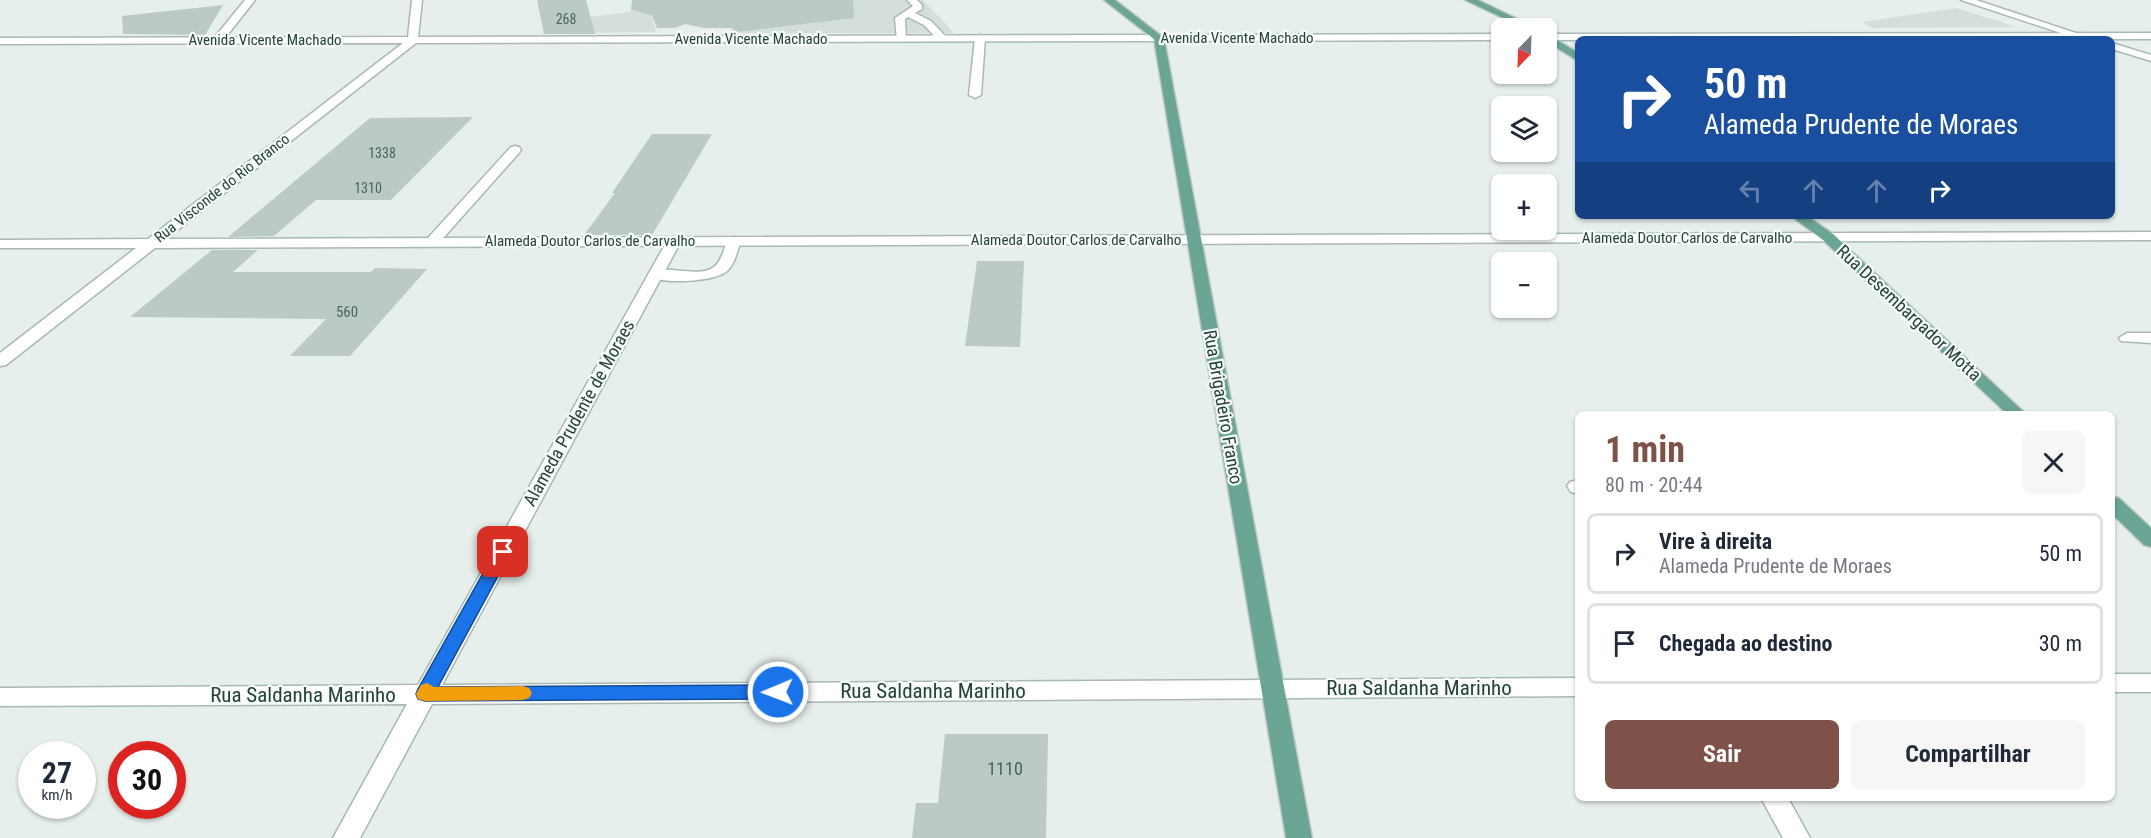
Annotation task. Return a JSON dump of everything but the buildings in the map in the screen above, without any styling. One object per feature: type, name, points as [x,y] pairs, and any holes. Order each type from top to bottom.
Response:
[{"type":"main road","points":[[1109,0],[1159,38]]},
{"type":"main road","points":[[1470,0],[1509,18]]},
{"type":"main road","name":"Rua Brigadeiro Franco","points":[[1159,38],[1299,838]]},
{"type":"main road","points":[[1557,44],[1575,56]]},
{"type":"main road","name":"Rua Desembargador Motta","points":[[1802,219],[1828,237],[2014,411]]},
{"type":"main road","points":[[2115,506],[2151,540]]},
{"type":"street","points":[[218,40],[250,0]]},
{"type":"street","points":[[413,40],[417,0]]},
{"type":"street","points":[[901,39],[900,18],[919,7],[912,0]]},
{"type":"street","points":[[1966,0],[2081,36]]},
{"type":"street","points":[[908,14],[921,17],[943,39]]},
{"type":"street","points":[[2115,37],[2151,36]]},
{"type":"street","name":"Avenida Vicente Machado","points":[[0,41],[1491,37]]},
{"type":"street","points":[[1557,37],[1575,37]]},
{"type":"street","points":[[975,95],[980,38]]},
{"type":"street","name":"Rua Visconde do Rio Branco","points":[[0,361],[413,40]]},
{"type":"street","points":[[2115,47],[2151,58]]},
{"type":"street","points":[[432,242],[515,150]]},
{"type":"street","name":"Alameda Doutor Carlos de Carvalho","points":[[0,244],[2151,236]]},
{"type":"street","name":"Alameda Prudente de Moraes","points":[[346,838],[674,241]]},
{"type":"street","points":[[656,275],[701,276],[712,273],[722,268],[734,241]]},
{"type":"street","points":[[2127,338],[2151,338]]},
{"type":"street","points":[[2115,683],[2151,683]]},
{"type":"street","name":"Rua Saldanha Marinho","points":[[0,697],[1575,687]]},
{"type":"street","points":[[1776,801],[1797,838]]},
{"type":"shaded area","points":[[715,0],[923,0],[954,33],[733,33]]},
{"type":"shaded area","points":[[1956,8],[2017,27],[1872,28],[1863,22]]},
{"type":"shaded area","points":[[650,9],[656,32],[583,33],[577,19]]},
{"type":"slow traffic","points":[[427,690],[425,694],[523,693]]},
{"type":"route","points":[[503,552],[425,694],[778,692]]}]
